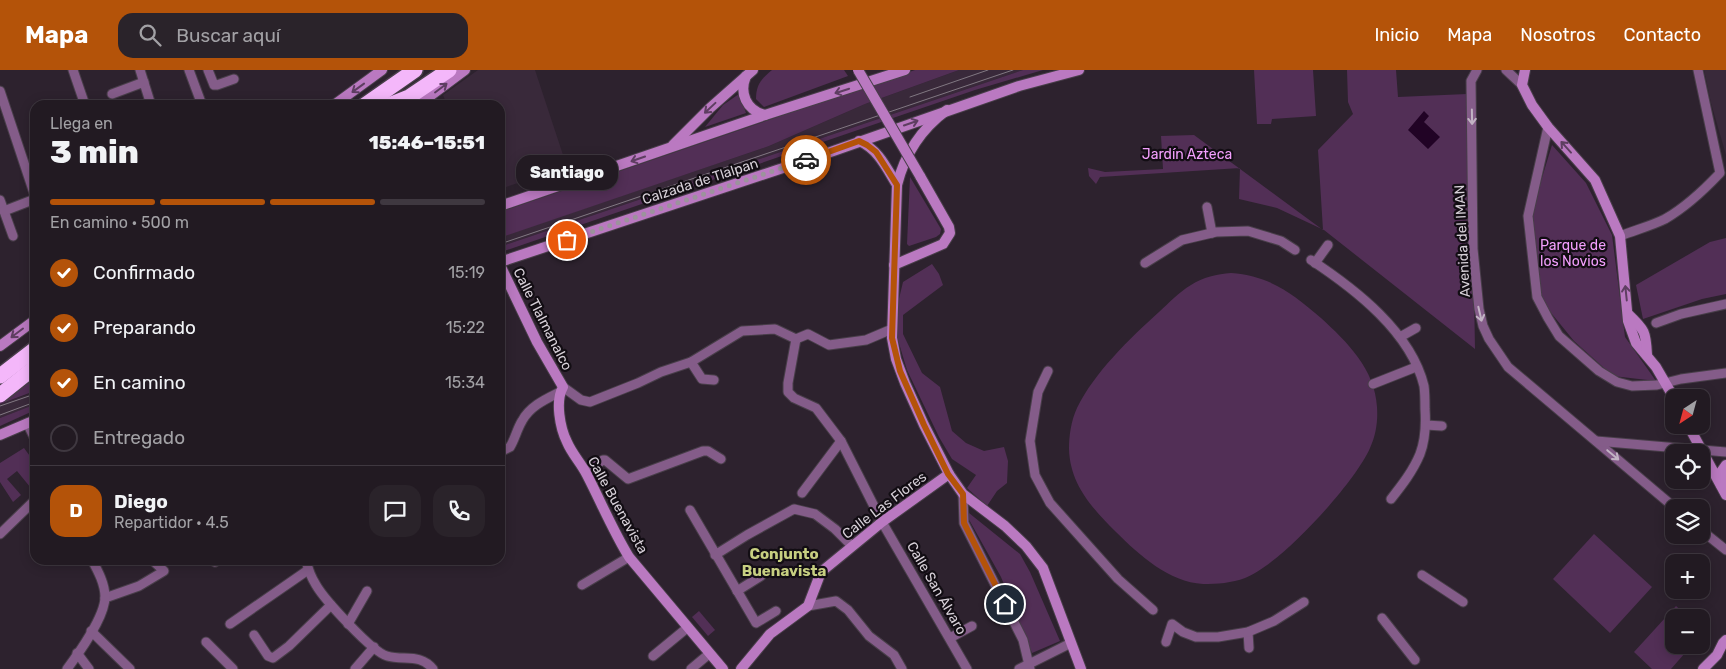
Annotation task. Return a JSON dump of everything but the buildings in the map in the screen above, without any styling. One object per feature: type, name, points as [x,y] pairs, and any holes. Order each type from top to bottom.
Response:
[{"type":"highway","points":[[361,100],[399,70]]},
{"type":"highway","points":[[373,100],[415,70]]},
{"type":"highway","points":[[395,100],[435,70]]},
{"type":"highway","points":[[401,100],[409,97],[449,70]]},
{"type":"highway","points":[[0,376],[30,354]]},
{"type":"highway","points":[[0,395],[30,371]]},
{"type":"main road","points":[[341,100],[382,70]]},
{"type":"main road","points":[[425,100],[464,70]]},
{"type":"main road","points":[[858,70],[949,227],[950,232],[943,244],[894,265]]},
{"type":"main road","points":[[505,204],[764,115],[905,70]]},
{"type":"main road","name":"Calzada de Tlalpan","points":[[505,261],[819,156],[1019,86],[1079,70]]},
{"type":"main road","points":[[1525,70],[1522,85],[1532,105],[1548,127],[1595,180],[1620,236],[1628,321],[1636,343],[1648,356],[1669,389]]},
{"type":"main road","points":[[750,73],[743,86],[745,100],[752,109],[764,115]]},
{"type":"main road","points":[[671,148],[710,108],[750,73]]},
{"type":"main road","points":[[947,110],[926,128],[914,143],[904,163],[897,185],[893,346],[900,371],[948,474],[963,494],[1005,526],[1026,546],[1043,568],[1081,669]]},
{"type":"main road","points":[[859,141],[876,152],[897,185]]},
{"type":"main road","name":"Calle Tlalmanalco","points":[[505,274],[537,342],[562,389]]},
{"type":"main road","points":[[0,346],[30,324]]},
{"type":"main road","points":[[0,364],[30,367]]},
{"type":"main road","name":"Calle Buenavista","points":[[562,389],[559,407],[567,443],[586,472],[621,544],[629,557],[723,669]]},
{"type":"main road","points":[[0,435],[30,422]]},
{"type":"main road","points":[[1724,490],[1721,472],[1726,465]]},
{"type":"main road","points":[[1710,466],[1724,490]]},
{"type":"main road","name":"Calle Las Flores","points":[[808,606],[821,572],[882,522],[948,474]]},
{"type":"main road","points":[[741,669],[770,634],[808,606]]},
{"type":"main road","points":[[1703,669],[1721,654],[1723,643],[1726,640]]},
{"type":"street","points":[[73,70],[83,100]]},
{"type":"street","points":[[140,70],[149,100]]},
{"type":"street","points":[[189,70],[200,100]]},
{"type":"street","points":[[208,70],[214,85],[234,79]]},
{"type":"street","name":"Avenida del IMAN","points":[[1477,70],[1471,80],[1473,249],[1479,309],[1483,326],[1495,350],[1508,367],[1665,500]]},
{"type":"street","points":[[1506,70],[1522,85]]},
{"type":"street","points":[[1620,236],[1664,219],[1685,206],[1723,174],[1698,70]]},
{"type":"street","points":[[112,94],[144,82]]},
{"type":"street","points":[[0,91],[30,183]]},
{"type":"street","points":[[1548,127],[1528,216],[1537,297],[1559,336],[1599,371],[1616,382],[1632,386],[1656,386],[1681,379],[1726,373]]},
{"type":"street","points":[[0,200],[13,236]]},
{"type":"street","points":[[4,211],[30,200]]},
{"type":"street","points":[[1207,207],[1212,233]]},
{"type":"street","points":[[1145,263],[1182,240],[1212,233],[1248,231],[1281,241],[1295,250]]},
{"type":"street","points":[[1328,245],[1313,262],[1362,298],[1400,337],[1424,387],[1426,425],[1420,454],[1407,478],[1391,499]]},
{"type":"street","points":[[1656,323],[1681,314],[1726,304]]},
{"type":"street","points":[[1400,337],[1416,328]]},
{"type":"street","points":[[505,450],[508,450],[512,445],[522,421],[531,410],[562,389],[581,400],[590,402],[661,372],[692,362],[742,331],[775,329],[796,339],[808,334],[829,345],[866,340],[892,329]]},
{"type":"street","name":"Calle San Álvaro","points":[[796,339],[788,392],[794,398],[816,408],[842,441],[882,522],[967,669]]},
{"type":"street","points":[[692,362],[702,379],[714,380]]},
{"type":"street","points":[[1373,384],[1416,367]]},
{"type":"street","points":[[1048,371],[1038,392],[1030,441],[1035,475],[1050,503],[1118,579],[1154,610]]},
{"type":"street","points":[[1426,425],[1442,426]]},
{"type":"street","points":[[802,493],[842,441]]},
{"type":"street","points":[[1596,441],[1665,446]]},
{"type":"street","points":[[1710,450],[1726,452]]},
{"type":"street","points":[[586,472],[603,460],[606,460],[628,479],[703,451],[708,451],[721,460]]},
{"type":"street","points":[[963,494],[964,523],[1022,640],[1030,666]]},
{"type":"street","points":[[0,534],[30,505]]},
{"type":"street","points":[[715,555],[794,509],[815,514],[835,529],[852,546]]},
{"type":"street","points":[[690,510],[756,623],[776,611]]},
{"type":"street","points":[[1710,537],[1726,550]]},
{"type":"street","points":[[582,585],[629,557]]},
{"type":"street","points":[[67,669],[100,616],[105,598],[104,588],[94,565]]},
{"type":"street","points":[[105,598],[139,586],[164,571],[157,565]]},
{"type":"street","points":[[307,565],[315,585],[331,605],[348,624],[374,647],[389,657],[424,660],[433,669]]},
{"type":"street","points":[[230,624],[308,570]]},
{"type":"street","points":[[1422,575],[1463,602]]},
{"type":"street","points":[[737,591],[761,576]]},
{"type":"street","points":[[348,624],[367,591]]},
{"type":"street","points":[[808,606],[836,601],[848,610],[869,636],[894,654],[902,669]]},
{"type":"street","points":[[1166,642],[1172,624],[1183,632],[1196,637],[1218,637],[1248,632],[1274,621],[1304,602]]},
{"type":"street","points":[[254,635],[268,656],[273,658],[290,646],[331,605]]},
{"type":"street","points":[[1382,618],[1415,660]]},
{"type":"street","points":[[950,638],[972,626]]},
{"type":"street","points":[[653,656],[687,628]]},
{"type":"street","points":[[91,631],[130,669]]},
{"type":"street","points":[[1248,632],[1249,648]]},
{"type":"street","points":[[206,642],[232,669]]},
{"type":"street","points":[[1019,669],[1030,666],[1071,643]]},
{"type":"street","points":[[355,669],[374,647]]},
{"type":"street","points":[[77,653],[89,669]]},
{"type":"street","points":[[691,669],[709,654]]},
{"type":"shaded area","points":[[478,70],[535,70],[567,167],[505,187],[505,100],[445,100],[443,95]]},
{"type":"shaded area","points":[[959,70],[1023,70],[505,245],[505,235],[769,146],[865,104]]},
{"type":"shaded area","points":[[1704,70],[1726,70],[1726,155],[1711,103]]},
{"type":"shaded area","points":[[1424,111],[1429,116],[1424,122],[1440,137],[1428,149],[1408,130]]},
{"type":"shaded area","points":[[30,394],[30,407],[0,418],[0,404]]},
{"type":"green space","points":[[772,70],[844,70],[848,76],[764,107],[756,99],[757,90],[762,79]]},
{"type":"green space","points":[[915,70],[959,70],[865,104],[769,146],[505,236],[505,210]]},
{"type":"green space","points":[[1023,70],[1043,70],[975,90],[505,251],[505,245]]},
{"type":"green space","points":[[1254,70],[1313,70],[1316,116],[1272,119],[1271,124],[1257,124]]},
{"type":"green space","points":[[1347,70],[1396,70],[1398,97],[1467,94],[1470,116],[1466,247],[1474,295],[1475,349],[1323,230],[1318,150],[1353,114],[1348,102]]},
{"type":"green space","points":[[739,94],[746,113],[705,127],[723,105]]},
{"type":"green space","name":"Jardín Azteca","points":[[1194,135],[1239,168],[1100,177],[1096,184],[1089,176],[1088,168],[1105,172],[1163,169],[1161,136]]},
{"type":"green space","name":"Parque de los Novios","points":[[1552,145],[1586,183],[1612,235],[1625,337],[1656,381],[1613,376],[1574,341],[1543,303],[1532,257],[1533,207]]},
{"type":"green space","points":[[1240,169],[1321,229],[1277,208],[1239,199]]},
{"type":"green space","points":[[910,177],[941,229],[940,234],[936,237],[909,246],[907,244]]},
{"type":"green space","points":[[1726,238],[1726,294],[1702,299],[1643,319],[1636,285],[1710,242]]},
{"type":"green space","points":[[932,264],[939,274],[943,285],[903,315],[903,334],[922,373],[940,387],[952,431],[966,443],[984,451],[1004,447],[1008,461],[1007,483],[997,491],[987,506],[967,488],[976,475],[952,459],[939,437],[907,370],[898,340],[898,303],[903,282]]},
{"type":"green space","points":[[1231,273],[1257,278],[1280,287],[1321,318],[1350,347],[1371,380],[1377,407],[1377,423],[1372,443],[1362,463],[1333,501],[1296,540],[1260,570],[1245,578],[1224,583],[1203,584],[1178,578],[1155,566],[1135,550],[1099,514],[1078,485],[1070,462],[1069,439],[1075,413],[1084,395],[1103,369],[1125,345],[1187,288],[1205,278]]},
{"type":"green space","points":[[0,370],[26,376],[30,393],[0,404]]},
{"type":"green space","points":[[30,406],[30,412],[0,426],[0,418]]},
{"type":"green space","points":[[24,448],[30,456],[30,487],[17,471],[7,479],[21,495],[13,502],[0,482],[0,463]]},
{"type":"green space","points":[[969,513],[1020,554],[1030,572],[1060,641],[1032,653],[1001,577],[967,516]]},
{"type":"green space","points":[[1594,534],[1652,587],[1610,633],[1553,579]]},
{"type":"green space","points":[[699,611],[715,630],[708,636],[692,617]]},
{"type":"green space","points":[[1665,618],[1665,654],[1684,654],[1671,669],[1652,669],[1634,652]]},
{"type":"tram line","points":[[910,97],[988,70]]},
{"type":"tram line","points":[[505,242],[1013,70]]},
{"type":"tram line","points":[[0,406],[30,396]]},
{"type":"tram line","points":[[0,415],[30,404]]},
{"type":"way so far","points":[[567,240],[806,160]]},
{"type":"place","name":"Santiago","points":[[567,240]]},
{"type":"district","name":"Conjunto Buenavista","points":[[784,562]]},
{"type":"route","points":[[806,160],[859,141],[876,152],[897,185],[892,338],[896,359],[905,383],[948,474],[963,494],[964,523],[1005,604]]}]
